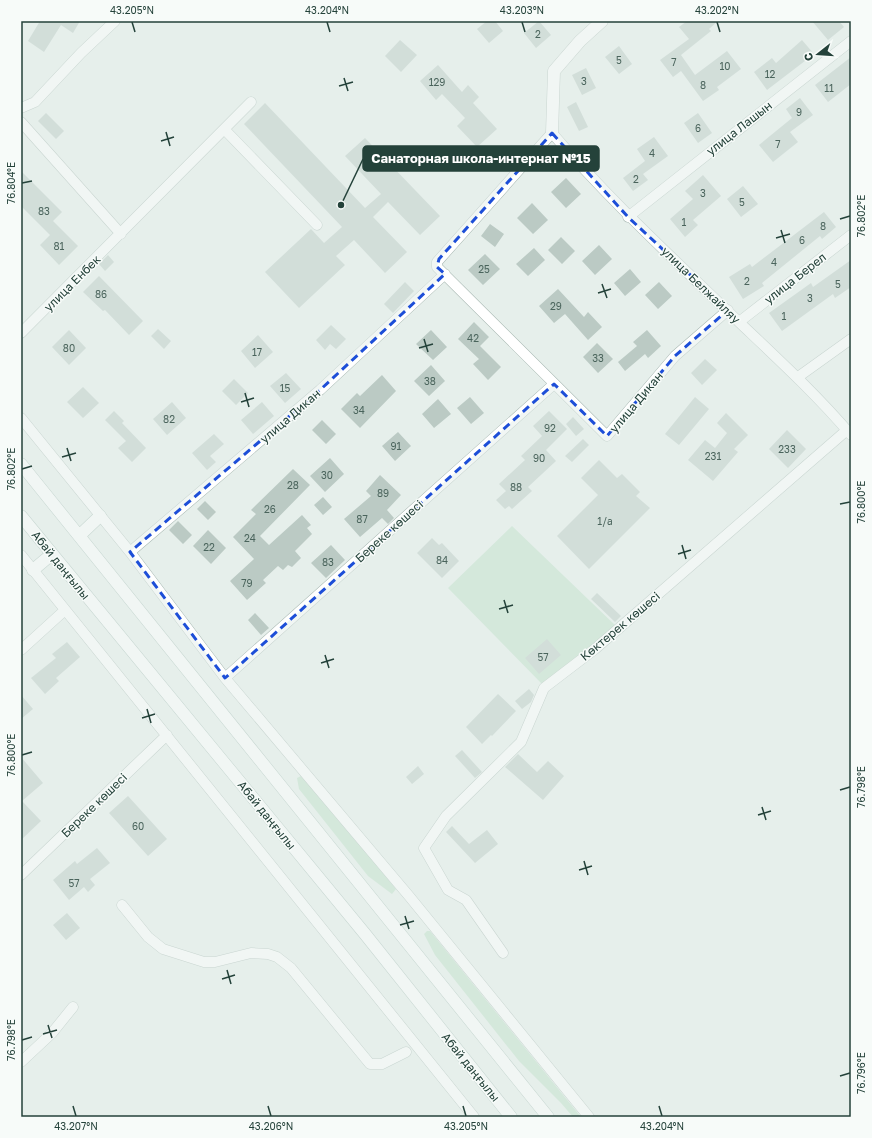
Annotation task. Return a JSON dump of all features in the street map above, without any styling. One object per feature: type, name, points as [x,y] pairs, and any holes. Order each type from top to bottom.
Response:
[{"type":"main road","points":[[552,133],[554,71],[580,41],[602,21]]},
{"type":"main road","points":[[21,464],[548,1117]]},
{"type":"main road","name":"Абай даңғылы","points":[[21,516],[365,934],[511,1117]]},
{"type":"main road","points":[[79,536],[100,516]]},
{"type":"main road","points":[[33,570],[52,554]]},
{"type":"street","points":[[21,108],[35,102],[81,53],[115,21]]},
{"type":"street","name":"улица Лашын","points":[[628,217],[851,41]]},
{"type":"street","name":"улица Енбек","points":[[21,333],[123,233],[251,102]]},
{"type":"street","points":[[21,122],[123,233]]},
{"type":"street","points":[[224,129],[317,225]]},
{"type":"street","name":"улица Белжайляу","points":[[552,133],[628,217],[798,377],[849,432]]},
{"type":"street","name":"улица Дикан","points":[[552,133],[439,259],[437,267],[607,436],[675,356],[728,310]]},
{"type":"street","name":"улица Берел","points":[[739,322],[851,235]]},
{"type":"street","name":"улица Дикан","points":[[130,552],[320,390],[445,274]]},
{"type":"street","points":[[798,377],[851,339]]},
{"type":"street","name":"Береке көшесі","points":[[225,678],[554,384]]},
{"type":"street","points":[[21,418],[130,552],[225,678],[409,896],[589,1117]]},
{"type":"street","name":"Көктерек көшесі","points":[[503,953],[466,900],[448,890],[424,848],[446,816],[521,742],[544,688],[595,649],[849,432]]},
{"type":"street","points":[[21,555],[474,1117]]},
{"type":"street","points":[[21,650],[65,610]]},
{"type":"street","name":"Береке көшесі","points":[[21,875],[167,735]]},
{"type":"street","points":[[122,905],[148,938],[163,949],[195,960],[215,962],[251,953],[277,957],[291,968],[370,1064],[382,1064],[406,1052]]},
{"type":"street","points":[[21,1062],[52,1033],[73,1008]]},
{"type":"highlighted area","points":[[552,133],[628,217],[728,310],[675,356],[607,436],[554,384],[225,678],[130,552],[320,390],[445,274],[437,267],[439,259]]},
{"type":"green space","points":[[512,526],[617,627],[542,684],[448,588]]},
{"type":"green space","points":[[304,776],[396,889],[392,894],[368,876],[299,789],[297,778]]},
{"type":"green space","points":[[427,931],[430,931],[581,1117],[573,1117],[519,1061],[435,955],[424,934]]},
{"type":"building","points":[[40,21],[80,21],[73,33],[61,25],[44,52],[28,41]]},
{"type":"building","points":[[487,21],[495,21],[503,31],[489,43],[477,29]]},
{"type":"building","points":[[539,21],[551,35],[536,48],[524,33]]},
{"type":"building","points":[[687,21],[718,21],[709,29],[711,31],[681,55],[695,75],[727,51],[741,69],[717,87],[719,90],[703,101],[681,71],[673,77],[660,60],[689,39],[679,27]]},
{"type":"building","points":[[812,21],[839,21],[844,27],[828,40]]},
{"type":"building","points":[[400,40],[417,55],[401,72],[385,56]]},
{"type":"building","points":[[802,40],[814,54],[767,90],[754,72],[772,58],[776,63]]},
{"type":"building","points":[[619,46],[632,64],[619,74],[605,57]]},
{"type":"building","points":[[851,57],[851,84],[828,102],[815,85]]},
{"type":"building","points":[[438,65],[462,92],[468,85],[479,97],[473,103],[497,129],[477,147],[457,126],[465,118],[442,94],[436,100],[420,81]]},
{"type":"building","points":[[586,68],[596,88],[582,95],[572,75]]},
{"type":"building","points":[[800,98],[813,115],[790,132],[798,142],[773,162],[759,145],[792,118],[786,109]]},
{"type":"building","points":[[576,102],[588,127],[579,131],[567,107]]},
{"type":"building","points":[[265,103],[365,208],[381,194],[345,156],[365,138],[440,216],[420,235],[388,202],[373,217],[407,252],[385,273],[354,240],[336,256],[345,265],[299,308],[265,272],[311,229],[324,243],[342,227],[244,124]]},
{"type":"building","points":[[46,113],[64,131],[56,139],[38,121]]},
{"type":"building","points":[[698,113],[712,133],[698,143],[684,123]]},
{"type":"building","points":[[654,137],[668,156],[643,174],[648,180],[633,191],[623,178],[645,161],[637,149]]},
{"type":"building","points":[[21,171],[62,212],[53,221],[78,246],[59,265],[40,245],[50,235],[21,206]]},
{"type":"building","points":[[703,175],[721,196],[693,220],[698,225],[685,237],[670,219],[693,199],[685,191]]},
{"type":"building","points":[[566,178],[581,194],[566,208],[551,192]]},
{"type":"building","points":[[743,186],[758,204],[741,217],[727,199]]},
{"type":"building","points":[[532,203],[548,220],[533,234],[517,218]]},
{"type":"building","points":[[824,212],[836,227],[822,239],[820,236],[762,283],[764,286],[743,299],[729,277],[750,264],[752,267]]},
{"type":"building","points":[[490,224],[504,234],[495,247],[481,236]]},
{"type":"building","points":[[561,237],[575,251],[562,264],[548,250]]},
{"type":"building","points":[[599,245],[612,259],[595,275],[582,261]]},
{"type":"building","points":[[534,248],[545,260],[528,276],[516,264]]},
{"type":"building","points":[[485,254],[500,269],[483,285],[468,270]]},
{"type":"building","points":[[108,255],[114,262],[105,271],[99,264]]},
{"type":"building","points":[[851,260],[851,287],[835,298],[833,294],[782,331],[769,313],[811,283],[813,287]]},
{"type":"building","points":[[630,269],[641,282],[625,296],[614,283]]},
{"type":"building","points":[[99,276],[143,321],[129,335],[105,310],[103,311],[83,292]]},
{"type":"building","points":[[405,282],[414,291],[393,313],[384,304]]},
{"type":"building","points":[[659,282],[672,296],[658,309],[645,295]]},
{"type":"building","points":[[558,289],[584,317],[588,312],[602,327],[588,340],[565,314],[554,323],[539,306]]},
{"type":"building","points":[[474,322],[489,337],[480,346],[501,367],[488,380],[473,364],[479,359],[458,339]]},
{"type":"building","points":[[331,325],[346,339],[336,349],[330,344],[325,350],[316,340]]},
{"type":"building","points":[[158,329],[171,341],[164,349],[151,336]]},
{"type":"building","points":[[69,330],[86,348],[69,365],[52,347]]},
{"type":"building","points":[[431,330],[447,347],[433,360],[416,344]]},
{"type":"building","points":[[647,330],[661,346],[648,358],[645,354],[625,371],[618,362],[637,346],[633,342]]},
{"type":"building","points":[[258,335],[273,352],[255,368],[241,351]]},
{"type":"building","points":[[597,343],[613,359],[598,373],[583,357]]},
{"type":"building","points":[[705,359],[717,370],[702,385],[691,373]]},
{"type":"building","points":[[431,365],[445,381],[429,396],[414,381]]},
{"type":"building","points":[[286,373],[301,389],[285,403],[270,386]]},
{"type":"building","points":[[382,375],[396,391],[360,428],[341,409],[357,393],[360,396]]},
{"type":"building","points":[[234,379],[248,393],[236,405],[222,391]]},
{"type":"building","points":[[83,387],[99,403],[83,418],[67,402]]},
{"type":"building","points":[[470,397],[484,413],[471,424],[457,408]]},
{"type":"building","points":[[695,397],[709,409],[679,445],[665,434]]},
{"type":"building","points":[[438,399],[451,414],[434,428],[422,414]]},
{"type":"building","points":[[172,402],[186,418],[167,435],[153,419]]},
{"type":"building","points":[[262,402],[274,416],[253,434],[241,420]]},
{"type":"building","points":[[114,411],[124,421],[122,423],[146,448],[132,462],[118,448],[126,441],[105,420]]},
{"type":"building","points":[[549,411],[567,429],[546,450],[556,461],[528,487],[532,491],[512,509],[509,506],[505,509],[496,500],[506,491],[499,484],[525,460],[521,456],[542,436],[533,426]]},
{"type":"building","points":[[726,413],[748,435],[734,449],[738,452],[713,481],[688,460],[705,440],[715,448],[727,433],[717,423]]},
{"type":"building","points":[[573,417],[584,429],[576,436],[566,424]]},
{"type":"building","points":[[322,420],[336,434],[326,444],[312,430]]},
{"type":"building","points":[[787,430],[806,449],[788,468],[769,449]]},
{"type":"building","points":[[398,432],[411,446],[395,461],[382,446]]},
{"type":"building","points":[[214,434],[224,444],[210,456],[216,462],[207,470],[192,453]]},
{"type":"building","points":[[583,439],[589,445],[572,462],[565,456]]},
{"type":"building","points":[[330,458],[344,474],[325,492],[310,476]]},
{"type":"building","points":[[599,460],[617,478],[622,474],[640,492],[636,496],[650,508],[589,569],[557,536],[598,495],[581,478]]},
{"type":"building","points":[[293,469],[310,485],[260,536],[269,545],[302,515],[311,525],[307,528],[312,534],[295,551],[301,558],[292,567],[288,565],[283,570],[278,566],[263,580],[266,583],[247,600],[230,581],[254,559],[233,537],[256,514],[251,510]]},
{"type":"building","points":[[380,475],[401,495],[387,510],[394,518],[388,524],[382,518],[360,537],[344,519],[371,496],[366,491]]},
{"type":"building","points":[[323,497],[332,507],[323,515],[314,505]]},
{"type":"building","points":[[205,501],[216,512],[208,520],[197,509]]},
{"type":"building","points":[[178,521],[192,535],[183,544],[169,530]]},
{"type":"building","points":[[208,530],[226,548],[211,564],[193,546]]},
{"type":"building","points":[[432,538],[439,545],[442,543],[459,561],[442,578],[417,553]]},
{"type":"building","points":[[331,545],[345,560],[326,578],[311,563]]},
{"type":"building","points":[[597,593],[621,616],[615,622],[591,599]]},
{"type":"building","points":[[255,613],[269,628],[261,635],[248,620]]},
{"type":"building","points":[[547,639],[561,655],[539,674],[525,658]]},
{"type":"building","points":[[67,642],[80,657],[56,678],[59,681],[45,694],[31,678],[56,658],[52,654]]},
{"type":"building","points":[[529,689],[534,695],[531,702],[522,709],[515,701]]},
{"type":"building","points":[[498,694],[516,711],[492,736],[491,735],[482,744],[466,727]]},
{"type":"building","points":[[21,695],[33,709],[21,719]]},
{"type":"building","points":[[462,750],[482,772],[475,778],[455,756]]},
{"type":"building","points":[[518,754],[537,772],[548,761],[564,776],[543,800],[505,767]]},
{"type":"building","points":[[21,757],[43,783],[22,801],[41,821],[21,840]]},
{"type":"building","points":[[418,766],[424,774],[412,784],[406,777]]},
{"type":"building","points":[[128,796],[167,839],[148,856],[109,813]]},
{"type":"building","points":[[452,826],[469,844],[487,830],[498,844],[475,863],[446,832]]},
{"type":"building","points":[[97,848],[110,863],[90,879],[95,885],[88,892],[84,887],[69,900],[53,880],[75,861],[77,864]]},
{"type":"building","points":[[67,913],[80,928],[66,940],[53,925]]},
{"type":"place","name":"Санаторная школа-интернат №15","points":[[341,205]]}]
